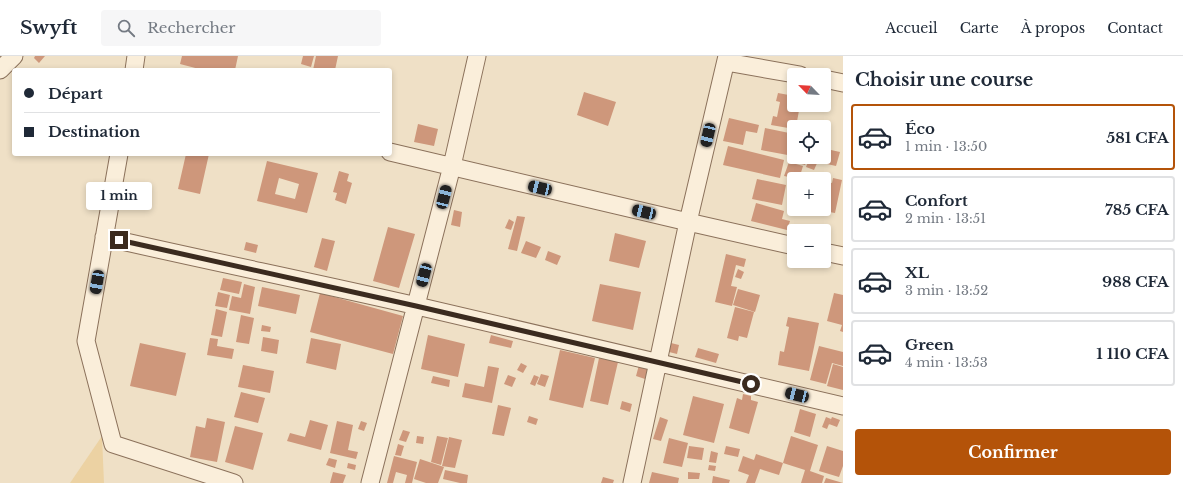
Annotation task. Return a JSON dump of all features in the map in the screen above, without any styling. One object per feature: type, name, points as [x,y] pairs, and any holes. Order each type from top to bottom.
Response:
[{"type":"street","points":[[0,70],[14,56]]},
{"type":"street","points":[[134,68],[136,56]]},
{"type":"street","points":[[370,483],[452,166],[477,56]]},
{"type":"street","points":[[632,483],[688,222],[726,59],[787,72]]},
{"type":"street","points":[[831,80],[843,83]]},
{"type":"street","points":[[392,152],[787,244]]},
{"type":"street","points":[[119,156],[86,341],[113,444],[234,483]]},
{"type":"street","points":[[104,237],[416,306],[843,406]]},
{"type":"street","points":[[831,253],[843,256]]},
{"type":"sand","points":[[102,436],[104,483],[70,483]]},
{"type":"building","points":[[35,56],[45,56],[39,63],[34,58]]},
{"type":"building","points":[[182,56],[238,56],[235,68],[195,68],[180,64]]},
{"type":"building","points":[[303,56],[314,56],[311,67],[301,64]]},
{"type":"building","points":[[316,56],[338,56],[335,68],[313,68]]},
{"type":"building","points":[[584,92],[616,102],[608,126],[577,115]]},
{"type":"building","points":[[778,93],[787,95],[787,112],[799,112],[797,120],[787,120],[787,128],[771,125],[773,116],[777,117],[780,102],[776,101]]},
{"type":"building","points":[[729,118],[759,125],[757,133],[746,131],[743,145],[723,141]]},
{"type":"building","points":[[418,124],[438,129],[434,146],[414,142]]},
{"type":"building","points":[[765,128],[787,133],[787,155],[761,150]]},
{"type":"building","points":[[728,146],[784,160],[780,178],[723,165]]},
{"type":"building","points":[[831,150],[840,152],[836,166],[827,164],[831,164]]},
{"type":"building","points":[[186,156],[209,156],[200,194],[178,189]]},
{"type":"building","points":[[267,161],[318,173],[307,213],[257,201]],"holes":[[[279,178],[299,184],[295,199],[275,194]]]},
{"type":"building","points":[[788,164],[803,166],[801,172],[787,172],[787,177],[784,176]]},
{"type":"building","points":[[807,164],[817,164],[814,170],[806,167]]},
{"type":"building","points":[[339,171],[349,174],[347,181],[352,183],[346,204],[335,200],[337,193],[333,192]]},
{"type":"building","points":[[833,178],[842,180],[835,213],[831,212]]},
{"type":"building","points":[[757,179],[786,185],[782,205],[752,199]]},
{"type":"building","points":[[756,203],[784,211],[782,219],[790,221],[789,224],[787,224],[787,230],[751,221]]},
{"type":"building","points":[[454,210],[462,212],[460,227],[451,225]]},
{"type":"building","points":[[517,216],[525,217],[517,251],[508,249]]},
{"type":"building","points":[[509,219],[514,222],[511,230],[505,228]]},
{"type":"building","points":[[388,227],[415,234],[399,288],[373,281]]},
{"type":"building","points":[[615,233],[646,241],[639,268],[609,261]]},
{"type":"building","points":[[322,238],[335,241],[327,271],[314,267]]},
{"type":"building","points":[[526,241],[541,247],[536,258],[521,253]]},
{"type":"building","points":[[246,242],[258,245],[256,253],[244,250]]},
{"type":"building","points":[[548,251],[561,256],[557,265],[545,260]]},
{"type":"building","points":[[726,254],[746,259],[744,267],[736,265],[731,286],[737,287],[732,306],[715,302]]},
{"type":"building","points":[[738,269],[744,272],[741,279],[735,277]]},
{"type":"building","points":[[223,278],[242,282],[239,294],[220,290]]},
{"type":"building","points":[[244,284],[255,287],[250,314],[229,310],[232,296],[241,298]]},
{"type":"building","points":[[600,284],[641,292],[633,330],[592,321]]},
{"type":"building","points":[[262,287],[300,295],[296,314],[258,306]]},
{"type":"building","points":[[738,289],[760,295],[755,312],[733,305]]},
{"type":"building","points":[[218,292],[230,295],[227,308],[215,306]]},
{"type":"building","points":[[320,293],[403,316],[393,354],[310,332]]},
{"type":"building","points":[[834,293],[843,295],[843,332],[840,331],[842,325],[827,321]]},
{"type":"building","points":[[735,307],[754,312],[747,338],[739,336],[738,341],[727,338]]},
{"type":"building","points":[[216,309],[227,312],[222,337],[211,335]]},
{"type":"building","points":[[241,315],[254,318],[249,344],[236,342]]},
{"type":"building","points":[[788,317],[819,323],[809,371],[778,365],[780,351],[784,352],[789,327],[786,326]]},
{"type":"building","points":[[262,325],[271,327],[270,332],[261,331]]},
{"type":"building","points":[[428,335],[465,344],[458,377],[421,369]]},
{"type":"building","points":[[491,335],[513,341],[511,348],[489,343]]},
{"type":"building","points":[[263,337],[279,340],[277,354],[261,351]]},
{"type":"building","points":[[210,338],[218,339],[217,346],[234,349],[232,359],[207,355]]},
{"type":"building","points":[[311,338],[341,344],[336,370],[306,363]]},
{"type":"building","points":[[140,343],[186,353],[176,396],[130,386]]},
{"type":"building","points":[[671,343],[679,345],[677,354],[669,352]]},
{"type":"building","points":[[819,346],[843,352],[843,366],[832,363],[826,384],[810,380]]},
{"type":"building","points":[[698,348],[719,354],[716,363],[695,357]]},
{"type":"building","points":[[560,350],[595,358],[583,408],[549,400]]},
{"type":"building","points":[[599,358],[618,362],[608,405],[590,401]]},
{"type":"building","points":[[521,363],[527,366],[523,373],[517,370]]},
{"type":"building","points":[[833,364],[843,367],[843,390],[827,386]]},
{"type":"building","points":[[243,365],[274,371],[270,393],[238,387]]},
{"type":"building","points":[[639,365],[648,367],[645,379],[636,376]]},
{"type":"building","points":[[488,366],[499,368],[492,403],[462,397],[465,383],[484,387]]},
{"type":"building","points":[[541,374],[549,376],[545,387],[537,384]]},
{"type":"building","points":[[508,375],[516,378],[512,387],[504,384]]},
{"type":"building","points":[[534,375],[539,377],[535,386],[530,384]]},
{"type":"building","points":[[433,376],[450,380],[449,387],[431,383]]},
{"type":"building","points":[[241,392],[265,398],[258,423],[234,417]]},
{"type":"building","points":[[743,394],[751,396],[751,400],[758,402],[749,434],[729,428],[737,398],[742,400]]},
{"type":"building","points":[[693,396],[724,404],[714,443],[683,435]]},
{"type":"building","points":[[622,401],[632,404],[630,412],[620,409]]},
{"type":"building","points":[[498,405],[511,408],[504,436],[492,434]]},
{"type":"building","points":[[800,409],[816,414],[810,437],[794,432]]},
{"type":"building","points":[[529,416],[538,419],[536,425],[527,422]]},
{"type":"building","points":[[660,417],[668,420],[661,441],[653,439]]},
{"type":"building","points":[[826,417],[831,419],[827,429],[822,427]]},
{"type":"building","points":[[832,417],[840,420],[837,427],[829,424]]},
{"type":"building","points":[[207,418],[225,422],[217,462],[190,457],[196,426],[205,428]]},
{"type":"building","points":[[310,420],[328,425],[321,450],[287,441],[290,433],[305,437]]},
{"type":"building","points":[[337,421],[353,425],[348,450],[358,452],[356,459],[330,453]]},
{"type":"building","points":[[361,421],[367,423],[364,431],[358,429]]},
{"type":"building","points":[[235,426],[263,433],[253,470],[225,462]]},
{"type":"building","points":[[403,430],[410,432],[406,442],[399,440]]},
{"type":"building","points":[[417,436],[424,437],[423,444],[416,443]]},
{"type":"building","points":[[437,436],[448,438],[441,465],[431,462]]},
{"type":"building","points":[[791,436],[818,445],[810,471],[824,476],[822,483],[801,483],[805,470],[783,463]]},
{"type":"building","points":[[449,437],[462,440],[455,468],[442,466]]},
{"type":"building","points":[[669,438],[688,443],[682,467],[663,463]]},
{"type":"building","points":[[398,444],[404,446],[401,456],[395,455]]},
{"type":"building","points":[[689,446],[704,448],[702,460],[687,458]]},
{"type":"building","points":[[726,446],[740,449],[738,457],[724,454]]},
{"type":"building","points":[[827,446],[843,451],[843,466],[839,477],[819,471]]},
{"type":"building","points":[[711,451],[718,453],[716,463],[709,462]]},
{"type":"building","points":[[756,454],[783,463],[779,475],[760,469],[755,483],[746,483],[749,475],[738,471],[743,456],[754,460]]},
{"type":"building","points":[[394,456],[417,462],[412,483],[405,483],[407,475],[396,472],[393,483],[387,483]]},
{"type":"building","points":[[329,458],[337,460],[335,468],[326,465]]},
{"type":"building","points":[[420,459],[444,467],[438,483],[426,483],[414,479]]},
{"type":"building","points":[[348,463],[356,465],[355,470],[347,468]]},
{"type":"building","points":[[709,465],[716,466],[715,471],[708,470]]},
{"type":"building","points":[[445,470],[468,475],[467,483],[443,479]]},
{"type":"building","points":[[333,472],[346,475],[343,483],[330,483]]},
{"type":"building","points":[[652,472],[679,478],[678,483],[649,483]]},
{"type":"building","points":[[688,472],[700,473],[699,479],[688,479]]},
{"type":"building","points":[[713,476],[730,480],[729,483],[712,483]]},
{"type":"building","points":[[603,477],[614,480],[613,483],[601,483]]},
{"type":"building","points":[[826,478],[843,483],[824,483]]},
{"type":"route","points":[[119,240],[416,306],[751,384]]}]
